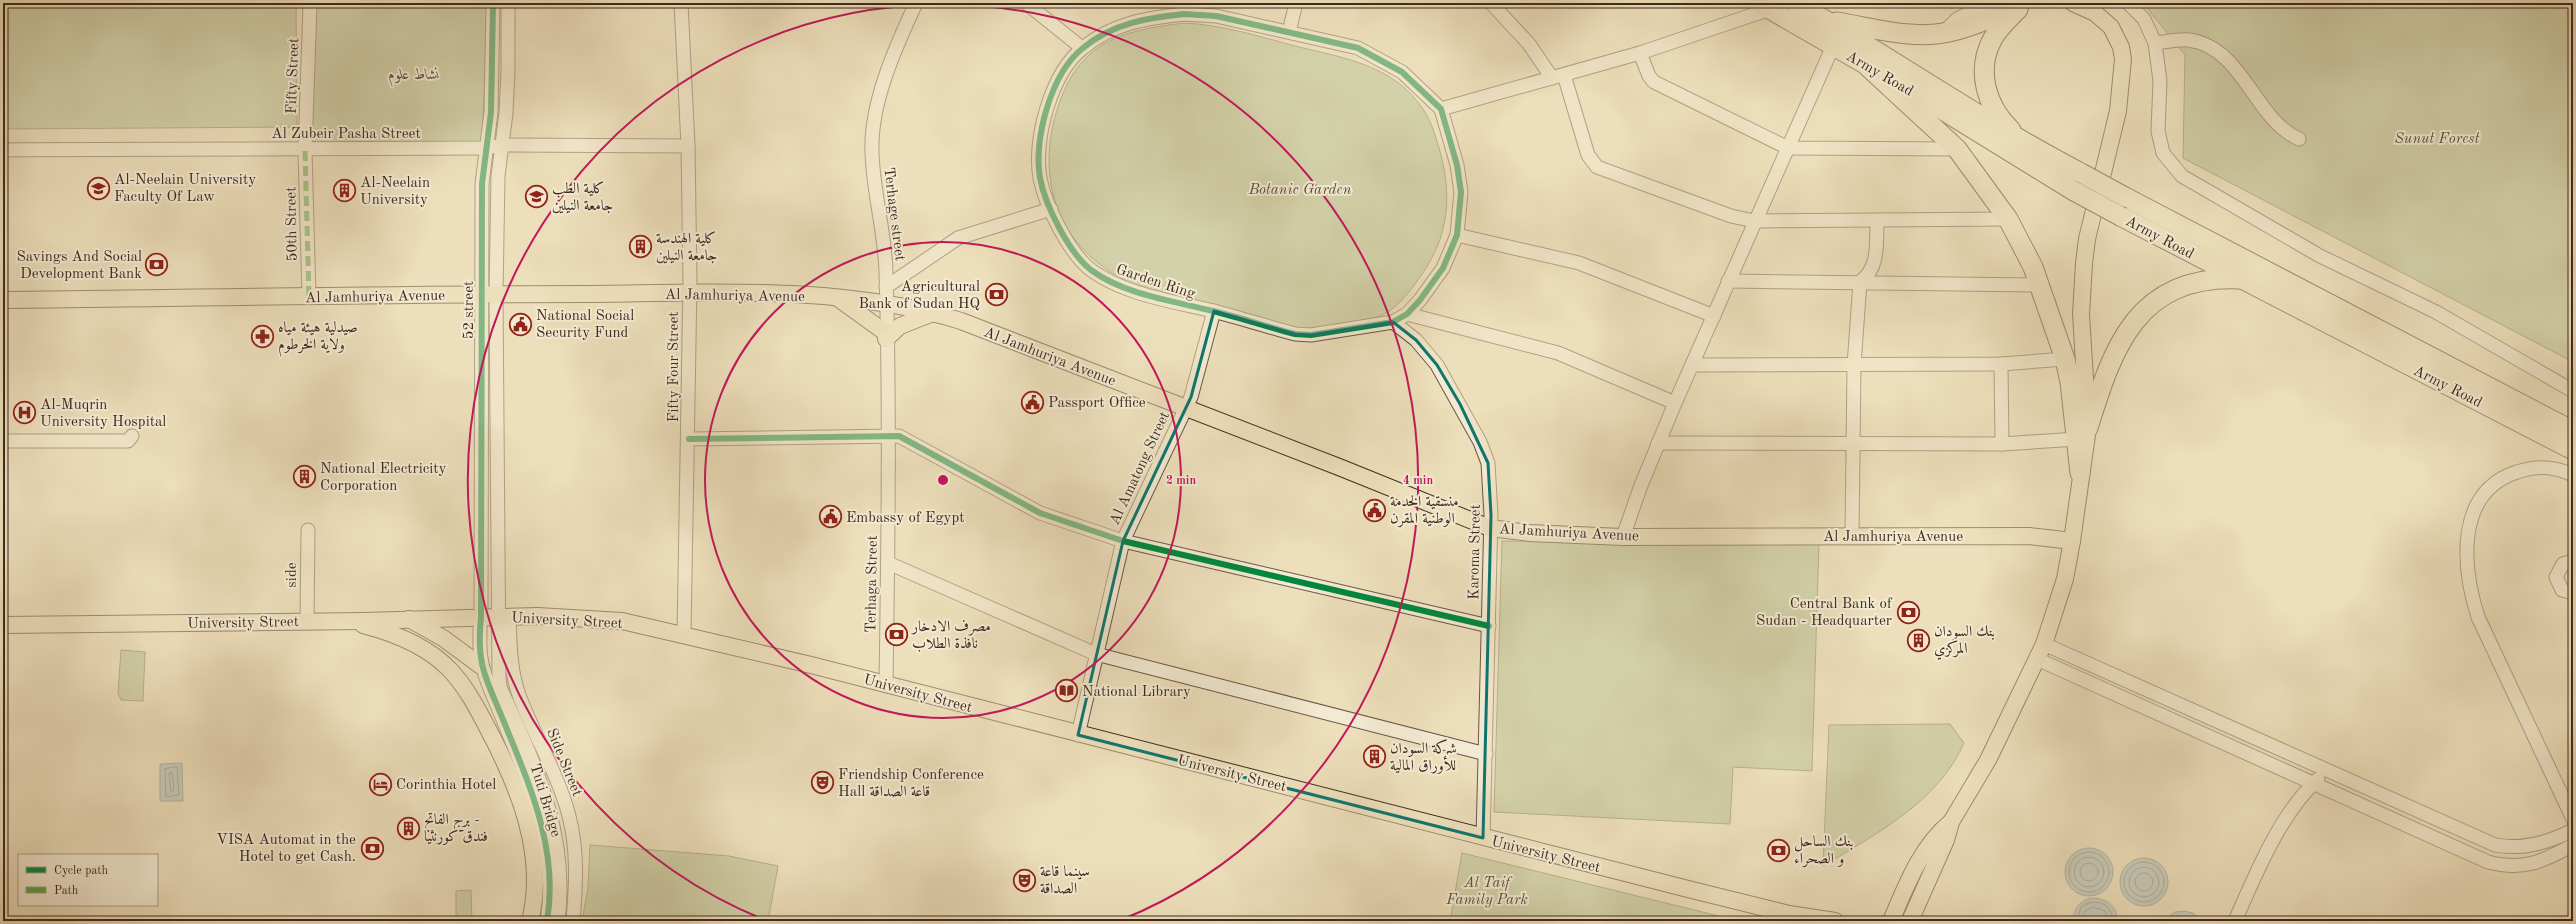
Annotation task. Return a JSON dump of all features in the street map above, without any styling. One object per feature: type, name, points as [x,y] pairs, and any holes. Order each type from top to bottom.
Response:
[{"type":"highway","name":"Army Road","points":[[1796,3],[2024,143],[2125,198],[2573,431]]},
{"type":"highway","name":"Army Road","points":[[1764,6],[1867,66],[2074,191],[2573,450]]},
{"type":"highway","points":[[1824,19],[1912,35],[1948,32],[2024,6]]},
{"type":"highway","points":[[2024,6],[1993,39],[1984,68],[1990,101],[2002,121],[2024,143]]},
{"type":"highway","points":[[1867,66],[1957,149],[1987,187],[2008,219],[2033,267],[2064,359],[2082,434],[2080,473]]},
{"type":"highway","points":[[2082,434],[2108,363],[2123,335],[2135,319],[2155,302],[2186,286],[2219,278],[2242,279]]},
{"type":"main road","points":[[2073,3],[2095,13],[2112,27],[2121,47],[2123,59],[2118,110],[2087,239],[2081,287],[2082,434]]},
{"type":"main road","name":"Al Jamhuriya Avenue","points":[[3,300],[690,293],[837,298],[885,304],[934,313],[1339,466],[1490,528],[1530,533],[1623,537],[2029,536],[2072,542]]},
{"type":"main road","points":[[837,298],[864,315],[886,336],[900,326],[934,313]]},
{"type":"main road","points":[[1908,920],[1946,840],[1952,822],[1988,760],[2044,644],[2065,579],[2072,542],[2080,473]]},
{"type":"main road","name":"University Street","points":[[3,625],[350,621],[538,616],[622,621],[886,685],[1483,838],[1812,919],[1835,921]]},
{"type":"main road","points":[[408,619],[443,638],[483,672]]},
{"type":"main road","points":[[350,621],[379,629],[421,648],[451,670],[466,691],[508,766],[529,829],[536,870],[535,901],[530,921]]},
{"type":"main road","points":[[1891,921],[1919,862],[1938,833],[1952,822]]},
{"type":"street","name":"Fifty Street","points":[[306,151],[310,3]]},
{"type":"street","name":"52 street","points":[[493,3],[491,112],[482,184],[504,617]]},
{"type":"street","name":"52 street","points":[[483,672],[478,644],[481,617],[488,294],[507,85],[508,3]]},
{"type":"street","name":"Fifty Four Street","points":[[681,3],[688,146],[690,293],[689,439],[684,635]]},
{"type":"street","name":"Terhage street","points":[[887,436],[886,287],[872,144],[885,80],[916,3]]},
{"type":"street","points":[[1026,3],[1082,48]]},
{"type":"street","points":[[1290,32],[1296,3]]},
{"type":"street","points":[[1491,3],[1558,76],[1588,155],[1597,167],[1731,216],[1754,221],[2008,219]]},
{"type":"street","points":[[1948,32],[1947,29],[1957,19],[1989,3]]},
{"type":"street","points":[[2128,3],[2144,19],[2155,43],[2160,81],[2158,131],[2163,153],[2182,176],[2320,256],[2436,312],[2573,390]]},
{"type":"street","points":[[1441,109],[1640,53],[1764,6]]},
{"type":"street","name":"Garden Ring","points":[[1184,14],[1216,16],[1290,32],[1358,48],[1383,60],[1412,81],[1441,109],[1457,165],[1461,192],[1457,235],[1443,268],[1407,314],[1393,322],[1312,335],[1295,334],[1214,311],[1166,301],[1131,289],[1090,269],[1067,244],[1051,208],[1040,179],[1038,151],[1043,122],[1053,91],[1082,48],[1114,27],[1147,18],[1184,14]]},
{"type":"street","points":[[2155,43],[2189,40],[2212,48],[2226,59],[2240,75],[2275,124],[2299,140]]},
{"type":"street","points":[[1623,537],[1658,443],[1675,403],[1754,221],[1833,46]]},
{"type":"street","points":[[1640,53],[1649,76],[1654,82],[1788,148],[1957,149]]},
{"type":"street","name":"Al Zubeir Pasha Street","points":[[3,150],[214,148],[306,151],[486,148],[502,145],[688,146]]},
{"type":"street","name":"50th Street","points":[[306,151],[309,297]]},
{"type":"street","points":[[886,287],[958,238],[1051,208]]},
{"type":"street","points":[[1852,536],[1854,365],[1860,282],[1868,276],[1876,260],[1877,221]]},
{"type":"street","points":[[1457,235],[1579,262],[1714,316]]},
{"type":"street","points":[[1728,281],[2038,285]]},
{"type":"street","name":"Al Amatong Street","points":[[1078,734],[1123,541],[1195,385],[1214,311]]},
{"type":"street","points":[[1407,314],[1558,353],[1675,403]]},
{"type":"street","name":"Karoma Street","points":[[1393,322],[1416,340],[1437,365],[1480,442],[1488,463],[1491,487],[1483,838]]},
{"type":"street","points":[[1692,366],[2001,364],[2064,359]]},
{"type":"street","points":[[2001,364],[2002,444]]},
{"type":"street","points":[[1658,443],[2002,444],[2082,434]]},
{"type":"street","points":[[689,439],[894,435],[904,438],[1040,513],[1123,541],[1489,626]]},
{"type":"street","name":"Terhaga Street","points":[[886,685],[888,563],[887,436]]},
{"type":"street","points":[[3,441],[130,438]]},
{"type":"street","points":[[2573,476],[2554,467],[2539,467],[2511,474],[2496,482],[2482,496],[2473,512],[2466,552],[2469,588],[2478,617],[2573,819]]},
{"type":"street","name":"side","points":[[307,621],[308,530]]},
{"type":"street","points":[[2573,561],[2563,564],[2557,572],[2556,577],[2562,590],[2573,593]]},
{"type":"street","points":[[888,563],[1096,654],[1486,754]]},
{"type":"street","points":[[496,690],[504,617]]},
{"type":"street","name":"Side Street","points":[[504,617],[519,695],[555,777],[570,821],[576,869],[573,921]]},
{"type":"street","points":[[2044,644],[2495,845],[2513,848],[2528,847],[2561,836],[2573,830]]},
{"type":"street","points":[[2037,660],[2469,854],[2508,867],[2526,866],[2571,851],[2561,836]]},
{"type":"street","points":[[466,691],[483,672],[496,690]]},
{"type":"street","name":"Tuti Bridge","points":[[496,690],[534,794],[542,823],[550,880],[547,921]]},
{"type":"street","name":"Tuti Bridge","points":[[496,690],[551,814],[560,861],[558,921]]},
{"type":"street","points":[[2262,762],[2272,745]]},
{"type":"street","points":[[2235,921],[2249,889],[2290,810],[2301,794],[2327,771]]},
{"type":"highlighted area","points":[[1214,311],[1295,334],[1311,335],[1393,322],[1416,340],[1437,365],[1460,404],[1488,463],[1491,515],[1483,838],[1078,735],[1123,541],[1191,397]]},
{"type":"green space","points":[[3,3],[296,3],[297,127],[3,129]]},
{"type":"green space","name":"نشاط علوم","points":[[313,3],[488,3],[482,144],[308,146]]},
{"type":"green space","name":"Sunut Forest","points":[[2143,3],[2573,3],[2573,362],[2183,158],[2185,55]]},
{"type":"green space","name":"Botanic Garden","points":[[1185,23],[1213,26],[1240,32],[1364,64],[1401,85],[1413,96],[1422,108],[1433,128],[1441,156],[1447,195],[1446,213],[1443,231],[1427,266],[1408,293],[1392,310],[1365,321],[1328,327],[1297,328],[1257,321],[1196,302],[1147,289],[1129,282],[1105,268],[1085,251],[1069,231],[1058,209],[1051,185],[1049,160],[1051,134],[1058,107],[1067,85],[1078,67],[1091,53],[1106,43],[1123,35],[1142,30]]},
{"type":"green space","points":[[1502,541],[1819,542],[1812,771],[1733,767],[1730,824],[1494,812]]},
{"type":"green space","points":[[121,650],[145,652],[143,701],[121,700],[118,693]]},
{"type":"green space","points":[[1950,724],[1964,743],[1953,764],[1938,783],[1904,815],[1864,842],[1823,866],[1829,725]]},
{"type":"green space","points":[[590,845],[729,856],[778,866],[768,921],[582,921],[588,888]]},
{"type":"green space","name":"Al Taif Family Park","points":[[1462,853],[1739,921],[1450,921]]},
{"type":"green space","points":[[471,890],[472,921],[456,921],[456,891]]},
{"type":"water","points":[[182,763],[183,801],[160,801],[160,764]]},
{"type":"water","points":[[2089,848],[2098,850],[2106,855],[2111,863],[2113,872],[2111,881],[2106,889],[2098,894],[2089,896],[2080,894],[2072,889],[2067,881],[2065,872],[2067,863],[2072,855],[2080,850]]},
{"type":"water","points":[[2144,858],[2153,860],[2161,865],[2166,873],[2168,882],[2166,891],[2161,899],[2153,904],[2144,906],[2135,904],[2127,899],[2122,891],[2120,882],[2122,873],[2127,865],[2135,860]]},
{"type":"water","points":[[2091,898],[2101,899],[2110,904],[2117,915],[2117,921],[2073,921],[2074,913],[2080,903]]},
{"type":"water","points":[[2184,911],[2193,913],[2202,921],[2162,921],[2175,912]]},
{"type":"marked path","points":[[305,151],[309,297]]},
{"type":"cycle path","points":[[493,3],[491,112],[482,184],[480,648],[481,660],[487,682],[523,770],[540,819],[546,844],[549,869],[550,895],[547,921]]},
{"type":"cycle path","points":[[1184,14],[1216,16],[1358,48],[1402,72],[1441,109],[1457,165],[1461,192],[1457,235],[1443,268],[1420,300],[1407,314],[1393,322],[1311,335],[1295,334],[1150,296],[1119,286],[1104,279],[1091,270],[1074,252],[1059,228],[1047,201],[1040,178],[1039,145],[1042,127],[1053,90],[1072,59],[1083,48],[1106,33],[1131,23],[1157,17],[1184,14]]},
{"type":"cycle path","points":[[689,439],[899,436],[1040,513],[1123,541],[1489,626]]},
{"type":"place","name":"Al-Neelain University Faculty Of Law","points":[[98,188]]},
{"type":"place","name":"Al-Neelain University","points":[[345,191]]},
{"type":"place","name":"كلية الطب جامعة النيلين","points":[[536,197]]},
{"type":"place","name":"كلية الهندسة جامعة النيلين","points":[[640,247]]},
{"type":"place","name":"Savings And Social Development Bank","points":[[157,265]]},
{"type":"place","name":"Agricultural Bank of Sudan HQ","points":[[996,295]]},
{"type":"place","name":"National Social Security Fund","points":[[521,324]]},
{"type":"place","name":"صيدلية هيئة مياه ولاية الخرطوم","points":[[263,336]]},
{"type":"place","name":"Passport Office","points":[[1032,402]]},
{"type":"place","name":"Al-Muqrin University Hospital","points":[[24,413]]},
{"type":"place","name":"National Electricity Corporation","points":[[305,477]]},
{"type":"place","name":"منسقية الخدمة الوطنية المقرن","points":[[1374,510]]},
{"type":"place","name":"Embassy of Egypt","points":[[831,517]]},
{"type":"place","name":"Central Bank of Sudan - Headquarter","points":[[1908,612]]},
{"type":"place","name":"مصرف الادخار نافذة الطلاب","points":[[897,635]]},
{"type":"place","name":"بنك السودان المركزي","points":[[1918,640]]},
{"type":"place","name":"National Library","points":[[1067,691]]},
{"type":"place","name":"شركة السودان للأوراق المالية","points":[[1374,757]]},
{"type":"place","name":"Friendship Conference Hall قاعة الصداقة","points":[[823,783]]},
{"type":"place","name":"Corinthia Hotel","points":[[380,784]]},
{"type":"place","name":"برج الفاتح - فندق كورنثيا","points":[[409,828]]},
{"type":"place","name":"VISA Automat in the Hotel to get Cash.","points":[[372,848]]},
{"type":"place","name":"بنك الساحل و الصحراء","points":[[1778,850]]},
{"type":"place","name":"سينما قاعة الصداقة","points":[[1025,880]]}]
